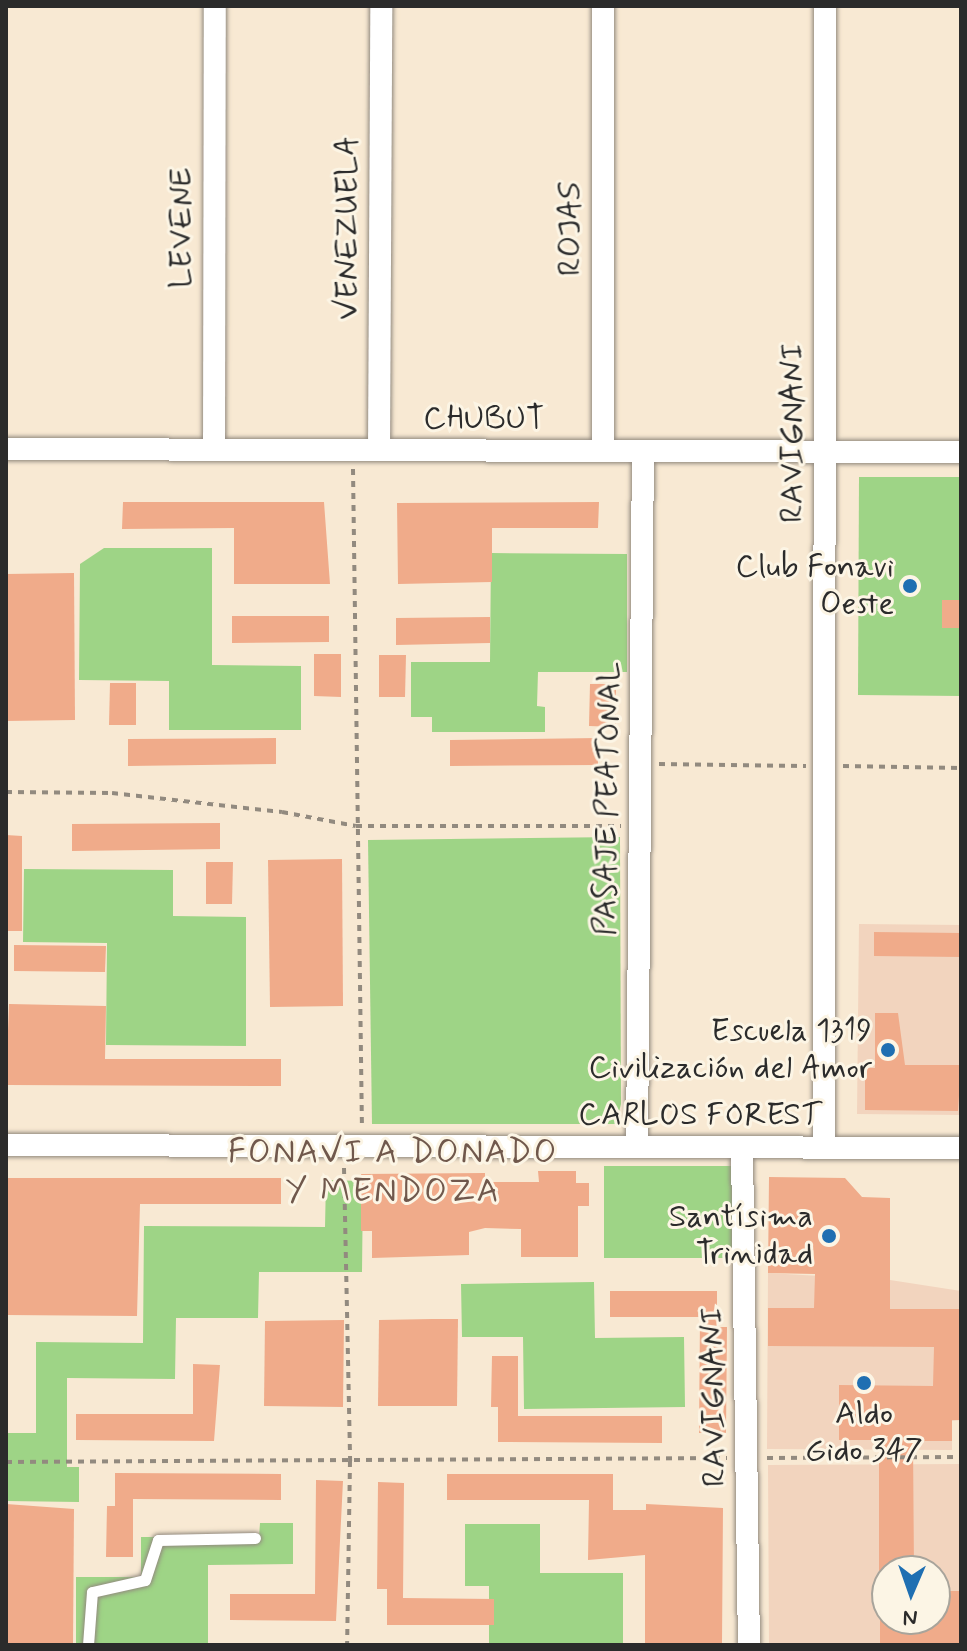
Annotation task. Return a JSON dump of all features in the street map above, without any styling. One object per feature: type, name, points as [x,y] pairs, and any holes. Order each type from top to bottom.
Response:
[{"type":"street","name":"LEVENE","points":[[214,450],[215,6]]},
{"type":"street","name":"VENEZUELA","points":[[379,450],[381,6]]},
{"type":"street","name":"ROJAS","points":[[603,6],[603,451]]},
{"type":"street","name":"RAVIGNANI","points":[[824,1148],[825,6]]},
{"type":"street","name":"CHUBUT","points":[[6,449],[961,452]]},
{"type":"street","name":"PASAJE PEATONAL","points":[[637,1147],[643,451]]},
{"type":"street","name":"CARLOS FOREST","points":[[6,1145],[961,1148]]},
{"type":"street","name":"RAVIGNANI","points":[[742,1148],[749,1645]]},
{"type":"lane","points":[[88,1645],[92,1592],[145,1580],[158,1540],[255,1538]]},
{"type":"path","points":[[347,1645],[356,826],[353,450]]},
{"type":"path","points":[[640,764],[961,768]]},
{"type":"path","points":[[6,792],[112,793],[282,812],[356,826],[639,826]]},
{"type":"path","points":[[6,1462],[961,1457]]},
{"type":"shaded area","points":[[859,924],[961,925],[961,1115],[857,1114]]},
{"type":"shaded area","name":"Aldo Gido 347","points":[[768,1273],[890,1280],[961,1291],[961,1420],[952,1421],[952,1450],[767,1449]]},
{"type":"shaded area","points":[[961,1464],[961,1645],[769,1645],[768,1465]]},
{"type":"green space","name":"Club Fonavi Oeste","points":[[859,477],[961,477],[961,696],[858,695]]},
{"type":"green space","points":[[104,548],[212,548],[212,665],[301,666],[301,730],[169,730],[169,681],[79,680],[80,564]]},
{"type":"green space","points":[[491,553],[627,554],[627,672],[538,672],[537,706],[545,707],[545,732],[432,732],[432,717],[411,717],[411,662],[490,662]]},
{"type":"green space","points":[[620,837],[621,1104],[616,1124],[372,1124],[368,840]]},
{"type":"green space","points":[[24,869],[173,870],[173,916],[246,917],[246,1046],[106,1045],[107,943],[23,942]]},
{"type":"green space","points":[[604,1166],[732,1166],[733,1258],[604,1258]]},
{"type":"green space","points":[[326,1180],[363,1181],[362,1272],[259,1272],[258,1318],[176,1318],[175,1379],[67,1378],[67,1467],[79,1467],[79,1502],[6,1501],[6,1433],[36,1433],[36,1342],[143,1343],[144,1226],[325,1227]]},
{"type":"green space","points":[[594,1282],[595,1338],[684,1337],[685,1407],[524,1409],[523,1337],[462,1337],[461,1284]]},
{"type":"green space","points":[[260,1523],[293,1523],[293,1564],[208,1565],[208,1645],[76,1645],[76,1577],[141,1577],[141,1537],[259,1537]]},
{"type":"green space","points":[[465,1524],[540,1524],[540,1573],[623,1573],[623,1645],[489,1645],[489,1586],[465,1586]]},
{"type":"building","points":[[123,502],[324,502],[330,584],[234,584],[234,528],[122,529]]},
{"type":"building","points":[[599,502],[598,528],[492,528],[492,582],[398,584],[397,503]]},
{"type":"building","points":[[74,573],[75,720],[6,721],[6,574]]},
{"type":"building","points":[[942,600],[961,600],[961,628],[942,628]]},
{"type":"building","points":[[232,616],[329,616],[329,642],[232,643]]},
{"type":"building","points":[[490,617],[490,643],[396,645],[396,618]]},
{"type":"building","points":[[314,654],[341,654],[341,697],[314,696]]},
{"type":"building","points":[[379,655],[406,655],[405,697],[379,697]]},
{"type":"building","points":[[110,683],[136,683],[136,725],[109,725]]},
{"type":"building","points":[[590,684],[616,684],[616,727],[589,726]]},
{"type":"building","points":[[276,738],[276,764],[128,766],[128,739]]},
{"type":"building","points":[[598,738],[598,765],[450,766],[450,740]]},
{"type":"building","points":[[220,823],[220,849],[72,851],[72,824]]},
{"type":"building","points":[[6,835],[22,836],[22,931],[6,931]]},
{"type":"building","points":[[342,859],[343,1006],[270,1007],[268,860]]},
{"type":"building","points":[[206,862],[233,862],[232,904],[206,904]]},
{"type":"building","points":[[874,932],[961,933],[961,957],[874,956]]},
{"type":"building","points":[[14,945],[106,946],[105,972],[14,971]]},
{"type":"building","points":[[9,1004],[106,1006],[105,1059],[281,1059],[281,1086],[6,1085]]},
{"type":"building","points":[[875,1013],[898,1013],[905,1065],[961,1065],[958,1111],[865,1110],[865,1068],[875,1068]]},
{"type":"building","points":[[538,1171],[576,1171],[576,1183],[589,1183],[589,1206],[578,1206],[578,1257],[521,1257],[521,1229],[485,1228],[469,1232],[469,1255],[372,1258],[372,1231],[361,1231],[361,1174],[485,1173],[485,1182],[539,1182]]},
{"type":"building","points":[[769,1177],[845,1178],[862,1197],[890,1198],[890,1309],[961,1309],[961,1420],[952,1420],[952,1441],[913,1441],[914,1555],[879,1555],[879,1440],[839,1440],[839,1385],[933,1386],[934,1347],[768,1346],[768,1308],[814,1308],[815,1274],[768,1273]]},
{"type":"building","points":[[6,1178],[281,1178],[281,1204],[140,1204],[137,1316],[6,1315]]},
{"type":"building","points":[[610,1291],[717,1291],[717,1327],[727,1327],[726,1433],[699,1433],[700,1317],[610,1317]]},
{"type":"building","points":[[458,1319],[457,1406],[378,1406],[379,1320]]},
{"type":"building","points":[[344,1320],[343,1407],[264,1406],[265,1321]]},
{"type":"building","points":[[492,1356],[518,1356],[518,1416],[662,1416],[662,1443],[498,1442],[498,1407],[491,1407]]},
{"type":"building","points":[[193,1364],[220,1365],[214,1441],[76,1440],[76,1414],[193,1414]]},
{"type":"building","points":[[115,1473],[281,1474],[281,1500],[133,1499],[133,1557],[106,1557],[107,1506],[115,1506]]},
{"type":"building","points":[[447,1474],[613,1474],[613,1510],[646,1510],[646,1504],[723,1508],[722,1645],[645,1645],[645,1555],[588,1560],[589,1500],[447,1500]]},
{"type":"building","points":[[316,1480],[343,1481],[336,1621],[230,1620],[230,1594],[315,1594]]},
{"type":"building","points":[[378,1482],[404,1483],[403,1598],[494,1599],[494,1625],[387,1625],[387,1589],[377,1589]]},
{"type":"building","points":[[6,1504],[74,1509],[73,1645],[6,1645]]},
{"type":"building","points":[[951,1591],[961,1591],[961,1645],[880,1645],[880,1635],[951,1635]]},
{"type":"place","name":"Club Fonavi Oeste","points":[[910,586]]},
{"type":"place","name":"Escuela 1319 Civilización del Amor","points":[[888,1050]]},
{"type":"place","name":"Santísima Trinidad","points":[[829,1236]]},
{"type":"place","name":"Aldo Gido 347","points":[[864,1383]]},
{"type":"district","name":"FONAVI A DONADO Y MENDOZA","points":[[393,1172]]}]
